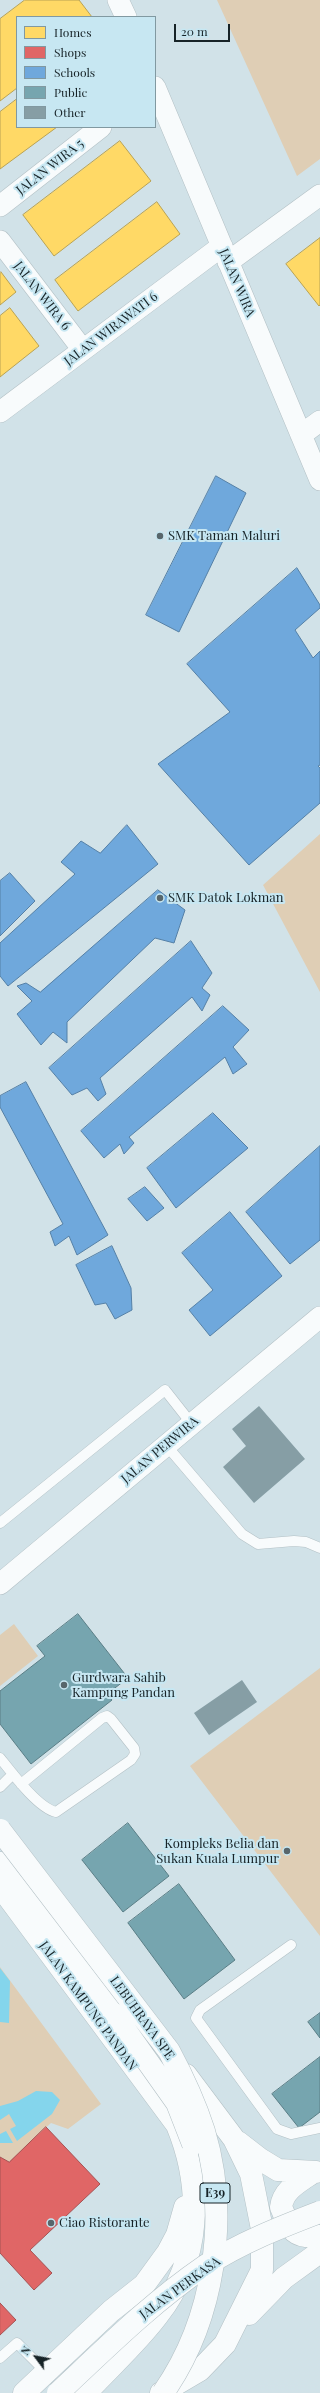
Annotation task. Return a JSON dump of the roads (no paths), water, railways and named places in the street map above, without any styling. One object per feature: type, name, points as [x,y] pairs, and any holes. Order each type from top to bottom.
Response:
[{"type":"main road","points":[[0,1830],[234,2139],[254,2184],[262,2230],[262,2270],[236,2327],[225,2344],[200,2370],[162,2393]]},
{"type":"main road","name":"LEBUHRAYA SPE","points":[[0,1830],[169,2051],[183,2077],[204,2133],[211,2162],[216,2222],[210,2280],[193,2335],[181,2362],[162,2393]]},
{"type":"main road","name":"LEBUHRAYA SPE","points":[[0,1863],[114,2014],[177,2103],[186,2124],[199,2165],[205,2213],[205,2240],[197,2292],[179,2341],[146,2393]]},
{"type":"main road","name":"JALAN KAMPUNG PANDAN","points":[[0,1886],[177,2125],[191,2163],[194,2183],[194,2224],[186,2264],[178,2282],[159,2314],[86,2393]]},
{"type":"main road","name":"JALAN KAMPUNG PANDAN","points":[[24,2393],[93,2322],[144,2285],[157,2269],[177,2234],[185,2209],[188,2177],[186,2158],[177,2125]]},
{"type":"main road","points":[[234,2139],[260,2159],[278,2170],[316,2172]]},
{"type":"main road","points":[[316,2172],[294,2185],[286,2193],[281,2207],[290,2230],[299,2235],[320,2236]]},
{"type":"main road","name":"JALAN PERKASA","points":[[58,2393],[135,2321],[206,2266],[265,2233],[320,2212]]},
{"type":"main road","points":[[236,2327],[284,2278],[320,2252]]},
{"type":"street","name":"JALAN WIRA","points":[[156,89],[320,480]]},
{"type":"street","name":"JALAN WIRA 5","points":[[0,206],[100,128]]},
{"type":"street","name":"JALAN WIRAWATI 6","points":[[0,412],[83,350],[225,254],[320,195]]},
{"type":"street","name":"JALAN WIRA 6","points":[[0,241],[83,350]]},
{"type":"street","points":[[301,435],[320,421]]},
{"type":"street","name":"JALAN PERWIRA","points":[[0,1584],[191,1423],[320,1317]]},
{"type":"lane","points":[[0,1523],[165,1390],[191,1423]]},
{"type":"lane","points":[[166,1445],[242,1534],[250,1540],[258,1544],[275,1541],[306,1542],[320,1548]]},
{"type":"lane","points":[[0,1758],[21,1784],[49,1811],[56,1812],[131,1760],[135,1754],[134,1748],[111,1719],[106,1716],[21,1784]]},
{"type":"lane","points":[[0,1787],[12,1774]]},
{"type":"lane","points":[[291,1945],[200,2010],[196,2018],[277,2129],[291,2134],[320,2128]]},
{"type":"lane","points":[[0,2358],[17,2343],[46,2372]]},
{"type":"water","points":[[0,1968],[10,1981],[9,2023],[0,2022]]},
{"type":"water","points":[[36,2091],[52,2092],[60,2100],[52,2114],[17,2141],[10,2129],[16,2126],[9,2114],[0,2120],[0,2106],[18,2101]]},
{"type":"water","points":[[6,2131],[13,2143],[0,2143],[0,2134]]},
{"type":"place","name":"SMK Taman Maluri","points":[[160,536]]},
{"type":"place","name":"SMK Datok Lokman","points":[[160,898]]},
{"type":"place","name":"Gurdwara Sahib Kampung Pandan","points":[[64,1685]]},
{"type":"place","name":"Kompleks Belia dan Sukan Kuala Lumpur","points":[[287,1851]]},
{"type":"place","name":"Ciao Ristorante","points":[[51,2223]]}]
